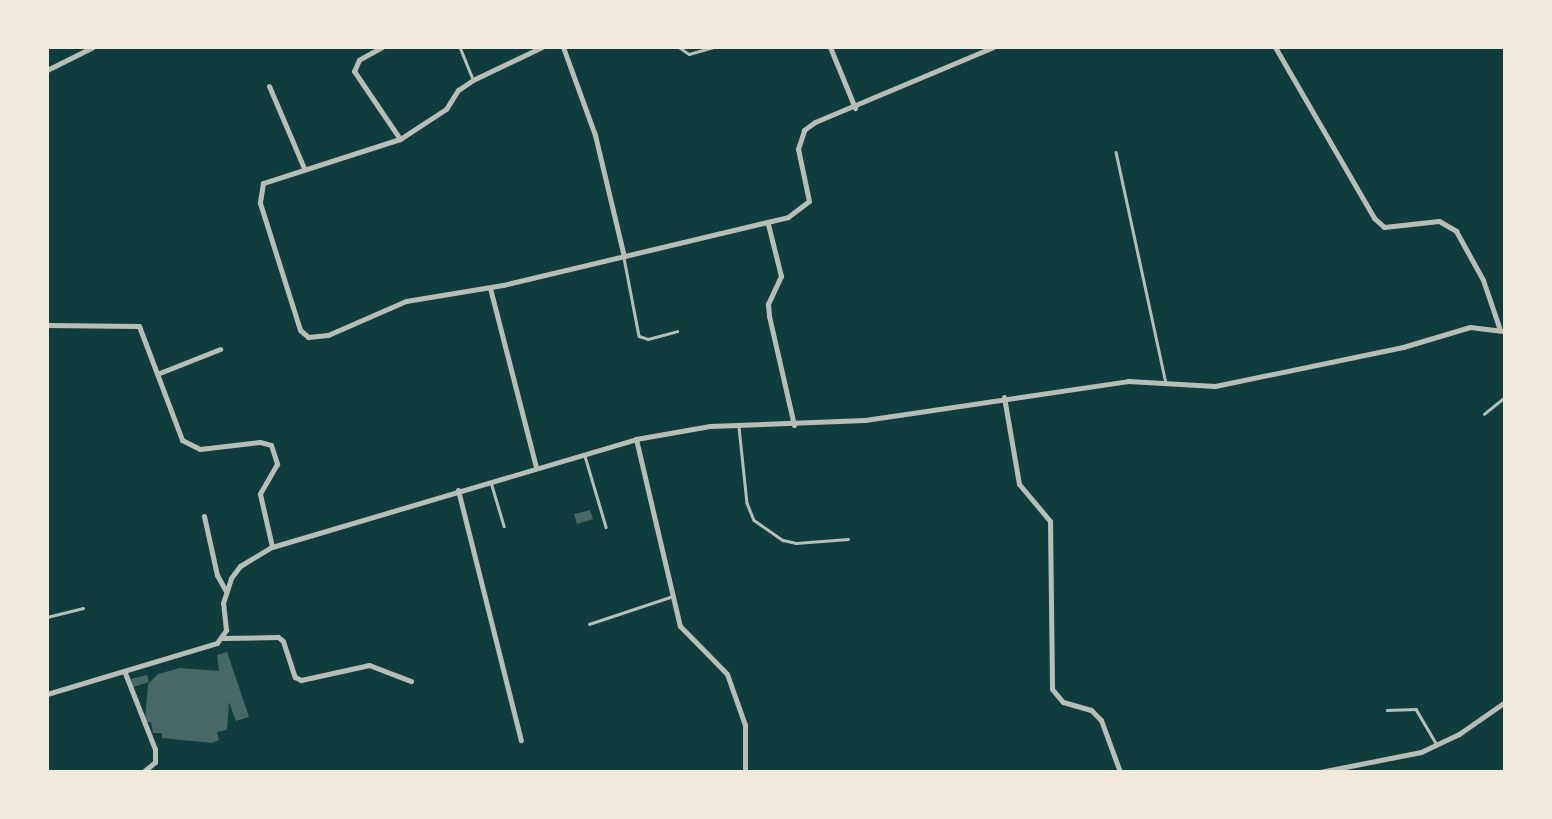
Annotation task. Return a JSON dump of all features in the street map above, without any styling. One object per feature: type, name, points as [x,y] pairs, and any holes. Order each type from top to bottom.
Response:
[{"type":"street","points":[[47,70],[93,47]]},
{"type":"street","points":[[382,47],[359,60],[354,71],[400,139]]},
{"type":"street","points":[[542,47],[473,80],[458,90],[446,109],[400,139],[275,176],[258,191],[300,330],[308,337],[328,335],[406,301],[491,288],[768,224],[804,208],[809,201],[798,149],[804,130],[815,122],[855,108],[993,47]]},
{"type":"street","points":[[563,47],[595,135],[624,257]]},
{"type":"street","points":[[830,47],[855,108]]},
{"type":"street","points":[[223,638],[226,591],[240,566],[272,547],[490,480],[636,439],[739,425],[794,425],[865,420],[1004,397],[1128,381],[1215,386],[1425,341],[1470,327],[1502,329],[1483,280],[1456,231],[1438,221],[1384,227],[1374,218],[1275,47]]},
{"type":"street","points":[[270,86],[304,168]]},
{"type":"street","points":[[768,224],[781,276],[768,304],[769,316],[794,425]]},
{"type":"street","points":[[491,288],[536,467]]},
{"type":"street","points":[[47,325],[139,327],[182,440],[189,446],[271,445],[276,464],[260,494],[272,547]]},
{"type":"street","points":[[157,374],[220,349]]},
{"type":"street","points":[[1004,397],[1020,484],[1050,521],[1052,689],[1063,702],[1091,710],[1101,720],[1120,772]]},
{"type":"street","points":[[636,439],[680,626],[695,646],[718,660],[739,704],[747,743],[746,772]]},
{"type":"street","points":[[458,490],[521,740]]},
{"type":"street","points":[[204,516],[216,575],[226,591]]},
{"type":"street","points":[[47,694],[204,649],[223,638],[278,637],[284,641],[295,677],[301,680],[369,665],[411,681]]},
{"type":"street","points":[[125,673],[155,749],[155,762],[143,772]]},
{"type":"street","points":[[1320,772],[1370,765],[1437,745],[1505,702]]},
{"type":"street","points":[[1167,772],[1244,772]]},
{"type":"lane","points":[[460,47],[473,80]]},
{"type":"lane","points":[[679,47],[689,54],[714,47]]},
{"type":"lane","points":[[1116,152],[1166,383]]},
{"type":"lane","points":[[624,257],[639,336],[648,338],[677,331]]},
{"type":"lane","points":[[1484,414],[1505,397]]},
{"type":"lane","points":[[739,425],[747,503],[754,520],[767,531],[796,543],[848,538]]},
{"type":"lane","points":[[584,453],[606,527]]},
{"type":"lane","points":[[490,480],[504,526]]},
{"type":"lane","points":[[589,624],[673,596]]},
{"type":"lane","points":[[47,617],[83,608]]},
{"type":"lane","points":[[1387,710],[1416,709],[1437,745]]},
{"type":"building","points":[[590,510],[593,519],[577,524],[574,514]]},
{"type":"building","points":[[227,652],[249,717],[236,721],[229,702],[227,730],[217,732],[219,740],[212,743],[162,738],[162,733],[153,733],[151,722],[145,722],[148,684],[158,674],[180,668],[219,671],[217,655]]},
{"type":"building","points":[[147,675],[149,682],[133,687],[131,679]]}]
